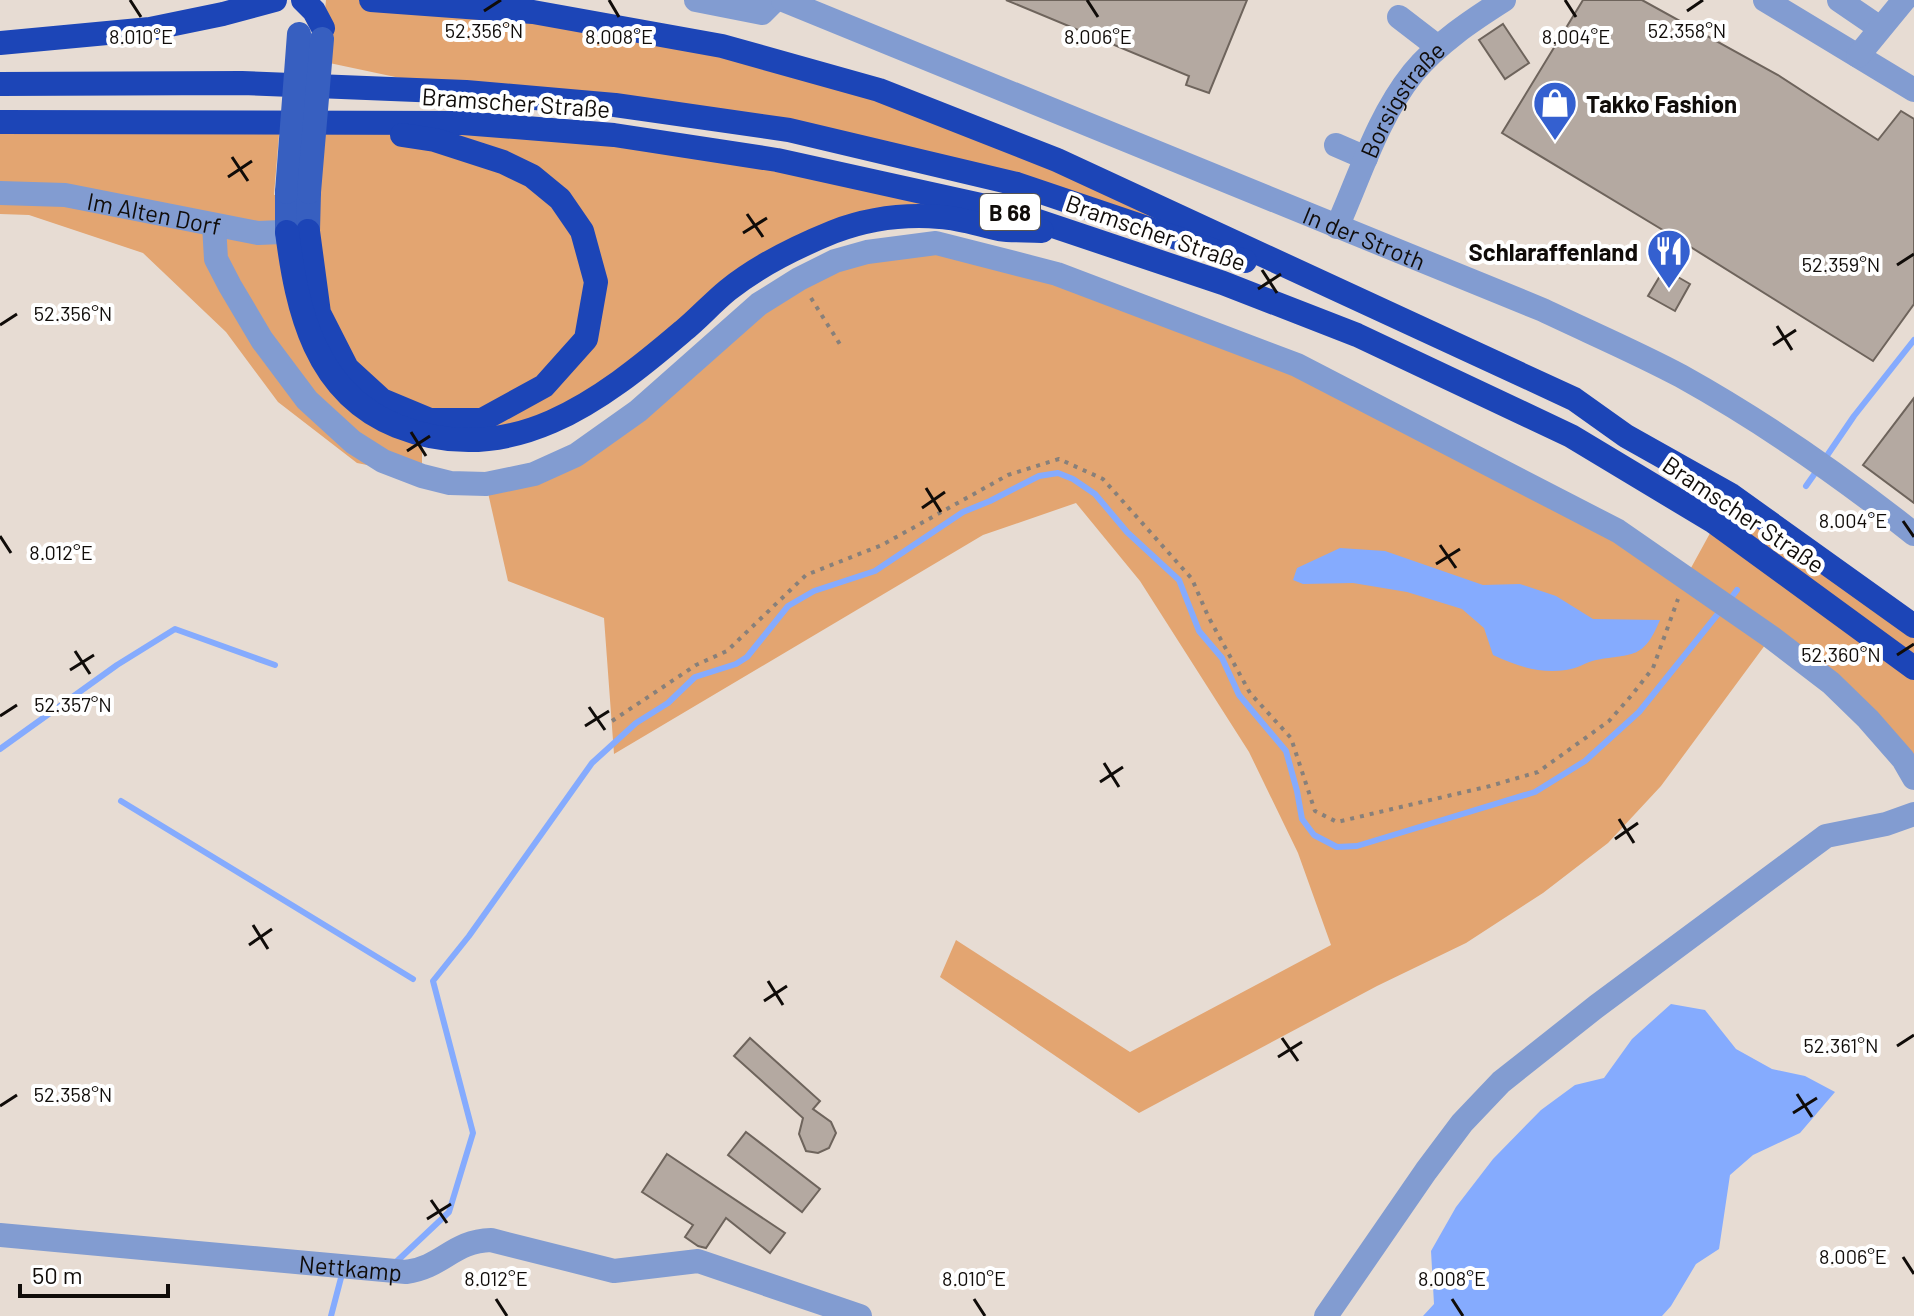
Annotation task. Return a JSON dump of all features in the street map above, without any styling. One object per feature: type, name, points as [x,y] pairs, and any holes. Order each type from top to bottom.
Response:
[{"type":"highway","points":[[0,43],[150,29],[275,0]]},
{"type":"highway","points":[[371,0],[533,12],[722,46],[879,90],[1057,160],[1373,304]]},
{"type":"highway","name":"B 68","points":[[0,84],[255,84],[466,92],[615,105],[789,130],[1017,184],[1373,304],[1574,399],[1626,436],[1731,495],[1914,626]]},
{"type":"highway","name":"Bramscher Straße","points":[[0,122],[463,123],[614,135],[777,160],[1008,211],[1223,283],[1357,335],[1571,436],[1714,522],[1914,668]]},
{"type":"highway","points":[[298,232],[319,313],[347,368],[382,400],[430,420],[482,420],[544,386],[586,339],[596,282],[582,231],[560,199],[532,176],[490,158],[435,140],[328,123]]},
{"type":"highway","points":[[298,232],[293,281],[304,321],[321,359],[348,394],[382,420],[422,436],[467,442],[513,436],[559,420],[582,407],[605,393],[684,331],[729,289],[777,256],[837,231],[892,216],[942,217],[1003,229],[1071,232]]},
{"type":"main road","points":[[303,0],[315,34]]},
{"type":"main road","points":[[298,232],[298,192],[315,34],[326,0]]},
{"type":"street","points":[[696,0],[762,13],[775,0]]},
{"type":"street","name":"In der Stroth","points":[[783,0],[1543,310],[1620,346],[1681,376],[1821,465],[1914,534]]},
{"type":"street","name":"Borsigstraße","points":[[1337,227],[1395,99],[1414,72],[1438,47],[1504,0]]},
{"type":"street","points":[[1765,0],[1914,90]]},
{"type":"street","points":[[1839,0],[1880,28]]},
{"type":"street","points":[[1858,56],[1904,0]]},
{"type":"street","points":[[1399,17],[1438,47]]},
{"type":"street","points":[[1336,145],[1366,158]]},
{"type":"street","name":"Im Alten Dorf","points":[[0,193],[65,195],[258,233],[298,232]]},
{"type":"street","points":[[214,225],[216,259],[230,286],[262,340],[307,400],[353,442],[383,461],[450,483],[486,484],[534,474],[576,455],[638,411],[759,304],[835,261],[867,252],[936,243],[1057,274],[1297,365],[1618,531],[1831,683],[1903,759],[1914,778]]},
{"type":"street","points":[[1326,1316],[1426,1171],[1462,1123],[1501,1082],[1585,1015],[1826,836],[1886,824],[1914,814]]},
{"type":"street","name":"Nettkamp","points":[[0,1235],[406,1272],[425,1269],[455,1248],[473,1241],[491,1240],[614,1271],[698,1261],[860,1316]]},
{"type":"path","points":[[799,279],[841,346]]},
{"type":"path","points":[[612,721],[696,665],[727,651],[806,575],[882,545],[1008,475],[1059,459],[1103,479],[1192,579],[1208,616],[1250,693],[1291,738],[1315,811],[1337,822],[1538,772],[1609,721],[1653,668],[1685,578]]},
{"type":"shaded area","points":[[326,0],[371,0],[533,12],[879,90],[1373,304],[1017,184],[789,130],[466,92],[320,61]]},
{"type":"shaded area","points":[[0,122],[280,123],[274,195],[287,192],[304,321],[422,436],[422,476],[357,463],[278,402],[226,332],[143,253],[29,215],[0,214]]},
{"type":"shaded area","points":[[328,123],[614,135],[1008,211],[837,231],[684,331],[513,436],[430,420],[347,368],[308,231],[309,192]]},
{"type":"shaded area","points":[[936,243],[1297,365],[1686,577],[1731,495],[1914,626],[1914,778],[1771,637],[1661,786],[1608,843],[1543,893],[1466,943],[1377,986],[1139,1113],[940,977],[956,940],[1130,1052],[1331,945],[1298,853],[1249,752],[1140,581],[1076,503],[983,535],[614,754],[604,618],[508,581],[486,484],[534,474],[799,279]]},
{"type":"water","points":[[1340,548],[1385,551],[1483,585],[1520,584],[1556,596],[1593,619],[1660,620],[1648,642],[1628,655],[1596,660],[1566,670],[1529,668],[1493,655],[1484,628],[1462,609],[1407,592],[1353,583],[1303,584],[1293,580],[1297,568]]},
{"type":"water","points":[[1671,1004],[1705,1010],[1736,1049],[1772,1069],[1805,1076],[1835,1092],[1800,1133],[1753,1155],[1730,1175],[1719,1249],[1696,1264],[1662,1316],[1423,1316],[1434,1304],[1431,1251],[1456,1207],[1493,1159],[1541,1110],[1575,1085],[1604,1078],[1632,1039]]},
{"type":"building","points":[[1006,0],[1247,0],[1209,93],[1186,85],[1189,76]]},
{"type":"building","points":[[1583,0],[1642,0],[1778,75],[1878,140],[1901,111],[1914,119],[1914,304],[1873,361],[1502,133]]},
{"type":"building","points":[[1503,24],[1529,63],[1505,79],[1479,40]]},
{"type":"building","points":[[1664,269],[1690,284],[1675,311],[1648,296]]},
{"type":"building","points":[[1914,398],[1914,503],[1863,465]]},
{"type":"building","points":[[750,1038],[820,1101],[813,1109],[831,1122],[836,1133],[829,1148],[818,1153],[806,1151],[799,1134],[803,1118],[734,1056]]},
{"type":"building","points":[[746,1132],[820,1189],[802,1212],[728,1155]]},
{"type":"building","points":[[667,1154],[785,1233],[770,1253],[726,1218],[706,1248],[685,1237],[693,1225],[642,1192]]},
{"type":"waterway","points":[[1824,460],[1914,340]]},
{"type":"waterway","points":[[1806,486],[1818,469]]},
{"type":"waterway","points":[[395,1263],[449,1212],[473,1133],[433,981],[469,936],[592,763],[636,723],[668,703],[695,677],[736,664],[747,657],[788,606],[814,591],[875,571],[963,512],[1039,476],[1058,473],[1095,494],[1127,532],[1179,580],[1199,631],[1222,658],[1239,695],[1286,751],[1302,819],[1314,835],[1337,847],[1357,846],[1535,792],[1585,761],[1639,712],[1721,610]]},
{"type":"waterway","points":[[1728,602],[1737,590]]},
{"type":"waterway","points":[[0,749],[117,665],[175,629],[275,665]]},
{"type":"waterway","points":[[121,801],[413,979]]},
{"type":"waterway","points":[[331,1316],[342,1274]]},
{"type":"place","name":"Takko Fashion","points":[[1555,142]]},
{"type":"place","name":"Schlaraffenland","points":[[1669,290]]}]
